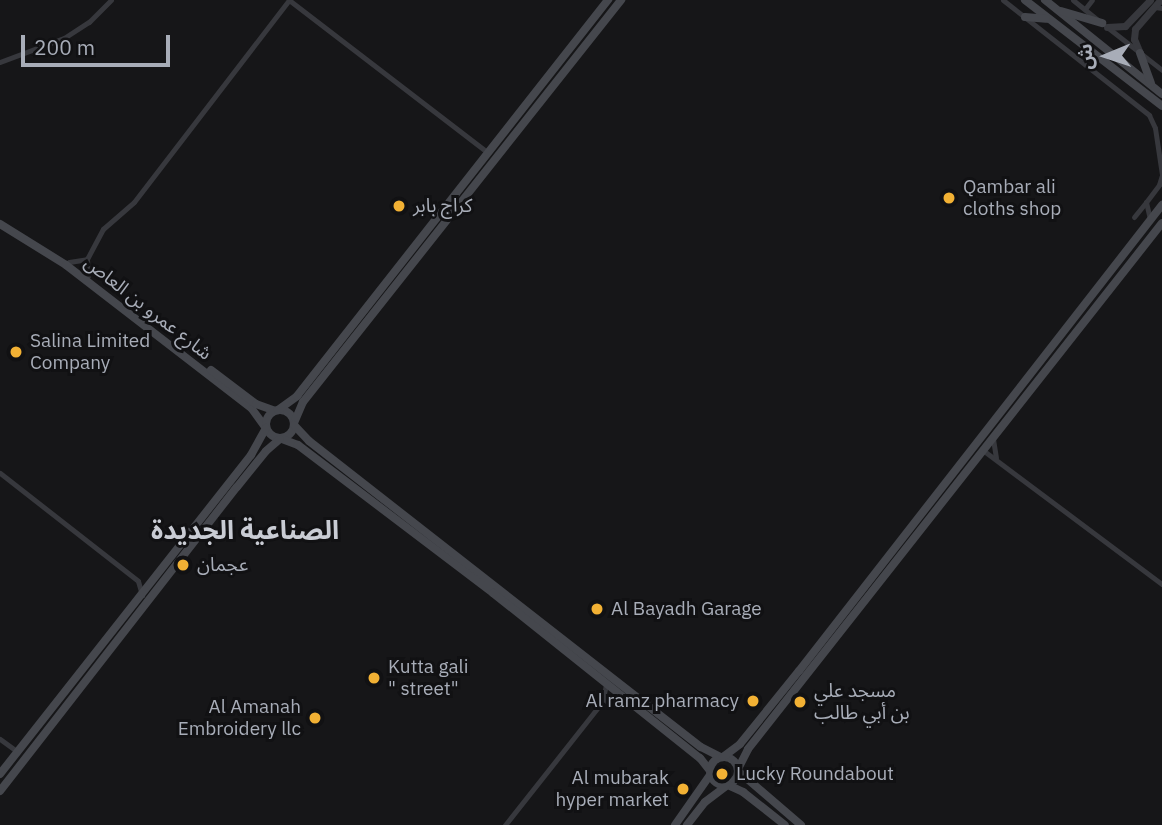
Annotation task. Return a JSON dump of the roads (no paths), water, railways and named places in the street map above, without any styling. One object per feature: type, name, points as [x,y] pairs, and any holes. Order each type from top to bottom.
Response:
[{"type":"main road","points":[[583,49],[583,40],[610,0]]},
{"type":"main road","points":[[0,774],[251,455],[266,428],[268,418],[297,396],[484,156],[610,0]]},
{"type":"main road","points":[[0,791],[262,456],[291,434],[303,402],[621,0]]},
{"type":"main road","points":[[1025,0],[1162,106]]},
{"type":"main road","points":[[1045,0],[1162,94]]},
{"type":"main road","points":[[1056,9],[1104,25]]},
{"type":"main road","points":[[1025,17],[1050,20]]},
{"type":"main road","points":[[1140,53],[1152,86]]},
{"type":"main road","points":[[475,182],[488,160],[484,156]]},
{"type":"main road","points":[[675,825],[710,773],[713,762],[740,744],[992,426],[1162,205]]},
{"type":"main road","name":"شارع عمرو بن العاص","points":[[0,222],[69,262],[256,404],[277,411]]},
{"type":"main road","name":"شارع عمرو بن العاص","points":[[0,222],[66,264],[252,409],[266,428]]},
{"type":"main road","points":[[687,825],[705,802],[736,780],[748,749],[1162,223]]},
{"type":"main road","points":[[277,411],[289,414],[309,441],[511,596],[701,747],[731,759],[738,770],[801,825]]},
{"type":"main road","points":[[984,451],[982,443],[992,426]]},
{"type":"main road","points":[[266,428],[273,437],[298,445],[507,603],[511,602],[511,596]]},
{"type":"main road","points":[[964,473],[970,453]]},
{"type":"main road","points":[[493,593],[700,758],[718,784],[743,792],[785,825]]},
{"type":"main road","points":[[524,619],[527,615],[544,624]]},
{"type":"main road","points":[[106,654],[104,644],[122,618]]},
{"type":"main road","points":[[0,783],[17,761],[18,751]]},
{"type":"street","points":[[0,62],[64,38],[89,22],[111,0]]},
{"type":"street","points":[[88,276],[87,259],[103,229],[134,202],[289,0],[477,146],[484,156]]},
{"type":"street","points":[[1003,0],[1152,119],[1162,174],[1159,186],[1134,217]]},
{"type":"street","points":[[1073,0],[1162,70]]},
{"type":"street","points":[[1085,9],[1092,0]]},
{"type":"street","points":[[1104,25],[1116,28],[1132,26],[1157,4]]},
{"type":"street","points":[[1132,26],[1140,53]]},
{"type":"street","points":[[1146,202],[1150,220]]},
{"type":"street","points":[[69,262],[87,259]]},
{"type":"street","points":[[993,439],[996,458]]},
{"type":"street","points":[[984,451],[1162,584]]},
{"type":"street","points":[[0,473],[138,581],[142,595]]},
{"type":"street","points":[[138,581],[153,581]]},
{"type":"street","points":[[505,825],[602,702],[606,683]]},
{"type":"street","points":[[602,702],[620,694]]},
{"type":"street","points":[[2,741],[18,751]]},
{"type":"street","points":[[2,741],[9,763]]},
{"type":"place","name":"Qambar ali cloths shop","points":[[949,198]]},
{"type":"place","name":"كراج بابر","points":[[399,206]]},
{"type":"place","name":"Salina Limited Company","points":[[16,352]]},
{"type":"place","name":"عجمان","points":[[183,565]]},
{"type":"place","name":"Al Bayadh Garage","points":[[597,609]]},
{"type":"place","name":"Kutta gali \" street\"","points":[[374,678]]},
{"type":"place","name":"Al ramz pharmacy","points":[[753,701]]},
{"type":"place","name":"مسجد علي بن أبي طالب","points":[[800,702]]},
{"type":"place","name":"Al Amanah Embroidery llc","points":[[315,718]]},
{"type":"place","name":"Lucky Roundabout","points":[[722,774]]},
{"type":"place","name":"Al mubarak hyper market","points":[[683,789]]},
{"type":"district","name":"الصناعية الجديدة","points":[[245,530]]}]
